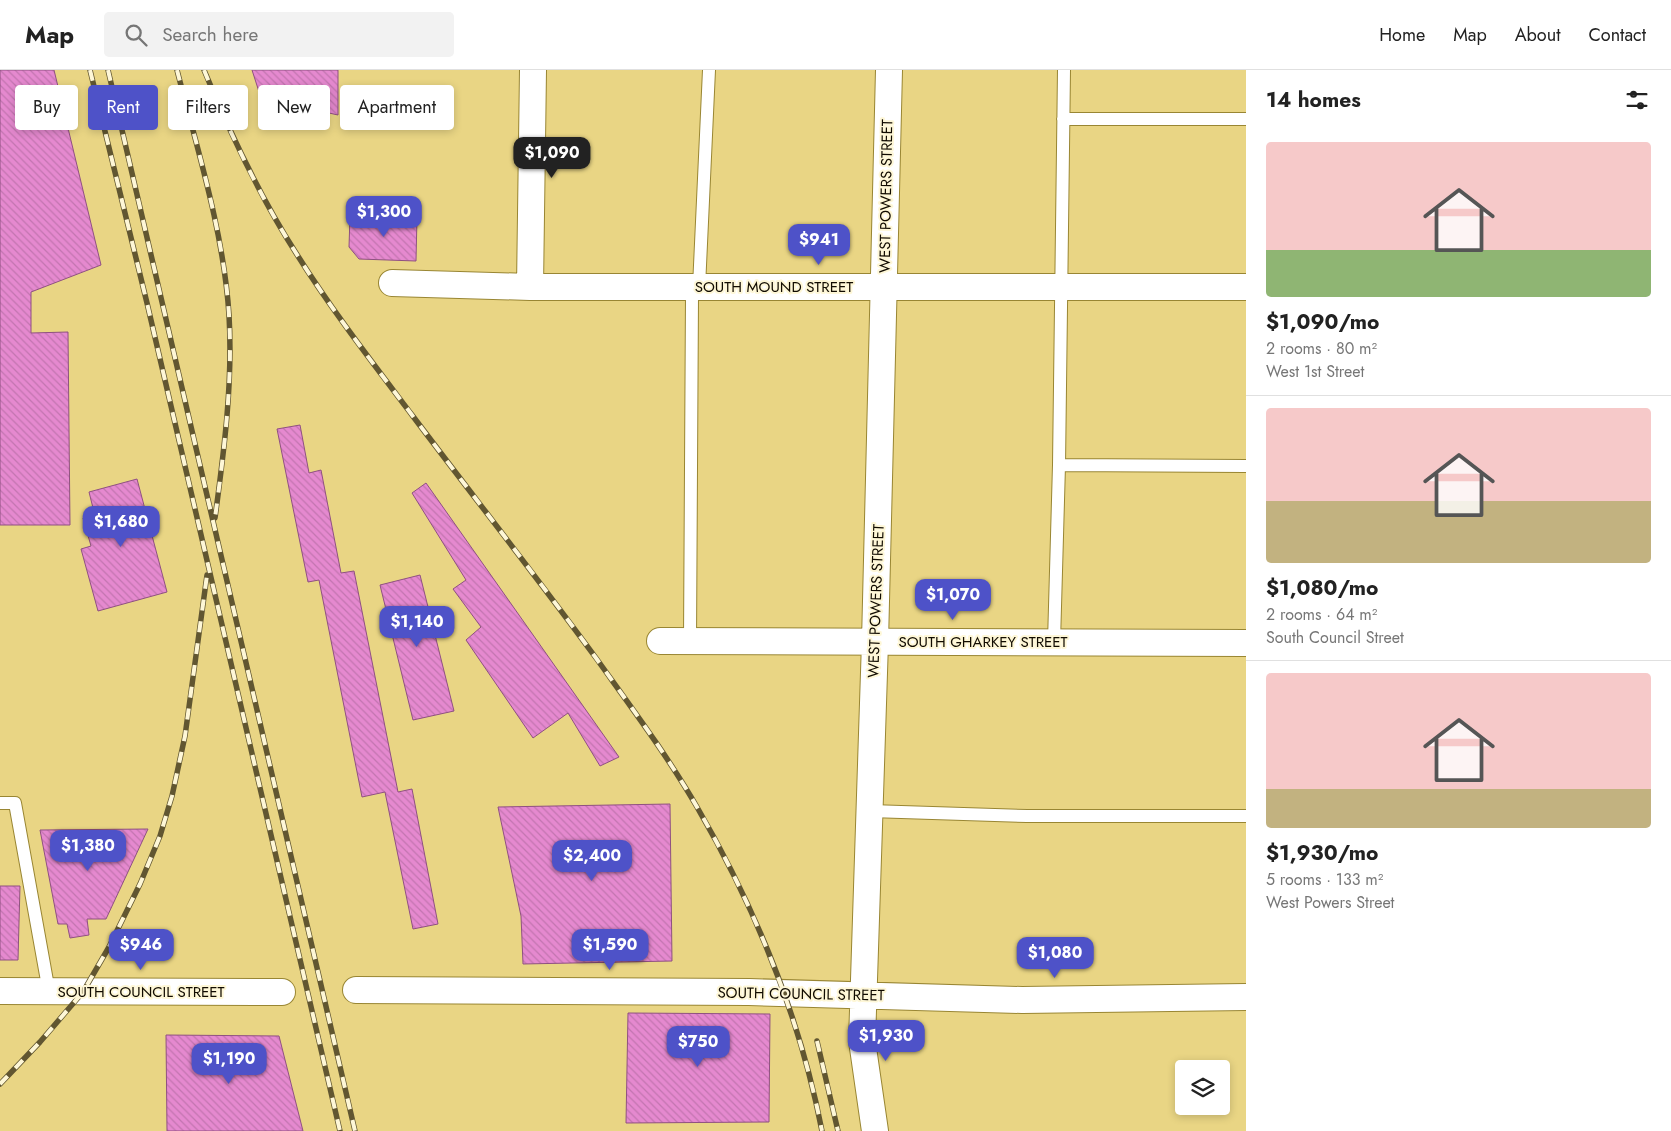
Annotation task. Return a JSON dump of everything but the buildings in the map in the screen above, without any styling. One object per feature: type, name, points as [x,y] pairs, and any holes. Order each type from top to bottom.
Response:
[{"type":"street","points":[[530,287],[533,70]]},
{"type":"street","name":"WEST POWERS STREET","points":[[875,1131],[862,1040],[875,642],[889,70]]},
{"type":"street","name":"SOUTH MOUND STREET","points":[[392,284],[530,287],[1246,287]]},
{"type":"street","name":"SOUTH GHARKEY STREET","points":[[660,641],[1246,643]]},
{"type":"street","name":"SOUTH COUNCIL STREET","points":[[356,990],[749,992],[1022,1000],[1246,998]]},
{"type":"street","name":"SOUTH COUNCIL STREET","points":[[0,991],[282,992]]},
{"type":"lane","points":[[690,641],[692,296],[699,287],[709,70]]},
{"type":"lane","points":[[1054,642],[1059,465],[1064,70]]},
{"type":"lane","points":[[1063,119],[1246,119]]},
{"type":"lane","points":[[1059,465],[1246,466]]},
{"type":"lane","points":[[0,804],[15,803],[49,992]]},
{"type":"lane","points":[[870,811],[1027,816],[1246,816]]},
{"type":"railway","points":[[90,70],[147,303],[340,1131]]},
{"type":"railway","points":[[108,70],[355,1131]]},
{"type":"railway","points":[[177,70],[216,222],[222,254],[229,315],[229,391],[215,518]]},
{"type":"railway","points":[[204,70],[257,186],[309,274],[367,355],[596,658],[661,750],[697,807],[738,884],[773,964],[801,1047],[822,1131]]},
{"type":"railway","points":[[0,1084],[40,1042],[83,992],[109,947],[140,884],[160,836],[172,796],[185,736],[207,575]]},
{"type":"railway","points":[[817,1041],[838,1131]]}]
